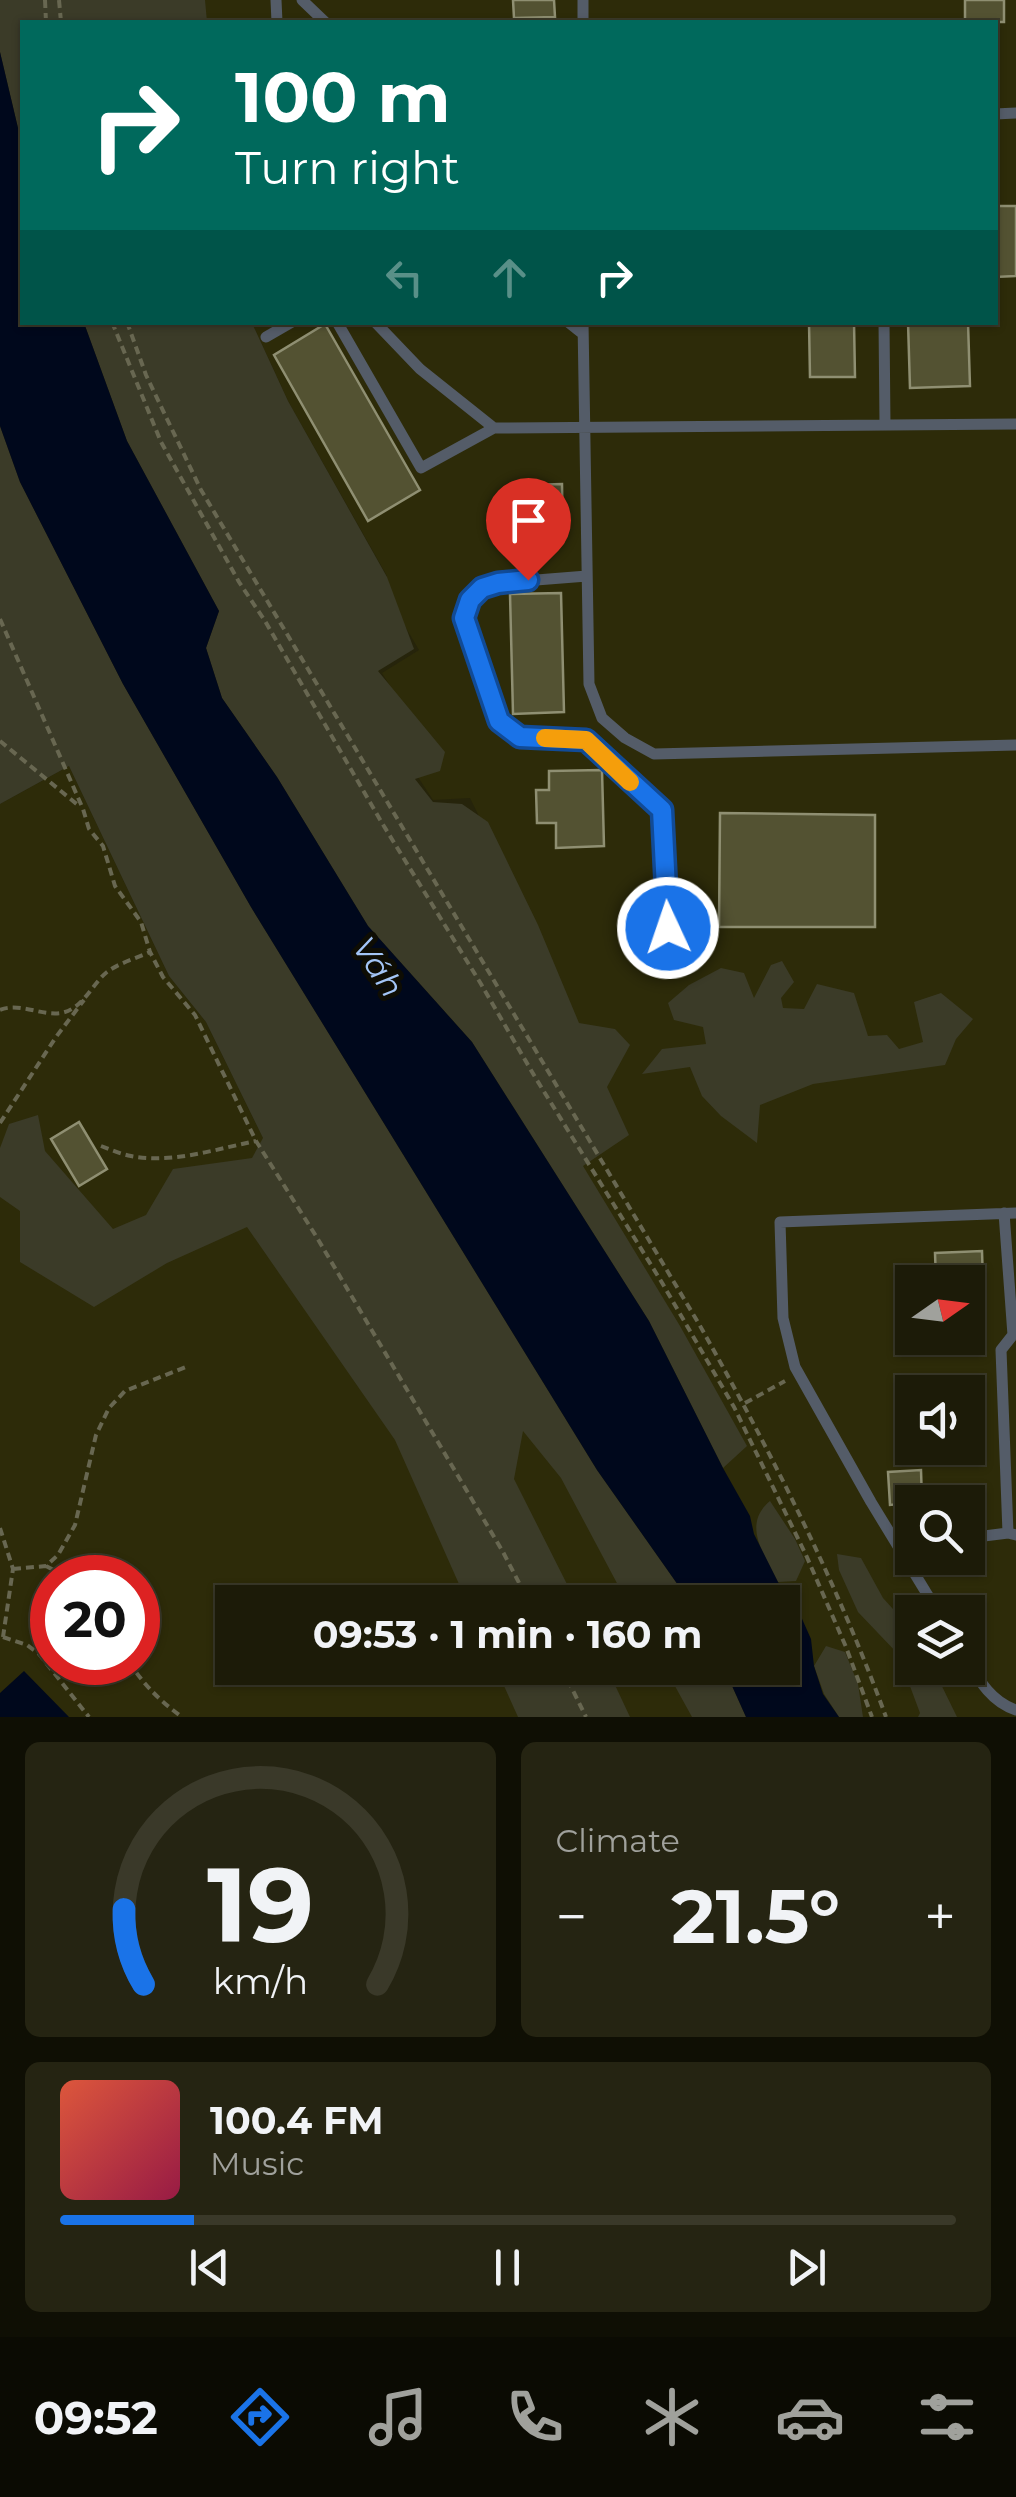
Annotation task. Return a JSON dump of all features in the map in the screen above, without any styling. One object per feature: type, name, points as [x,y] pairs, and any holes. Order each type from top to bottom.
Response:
[{"type":"lane","points":[[302,0],[323,20]]},
{"type":"lane","points":[[266,337],[287,325]]},
{"type":"lane","points":[[339,325],[422,468],[494,428],[1016,424]]},
{"type":"lane","points":[[378,325],[420,368],[494,428]]},
{"type":"lane","points":[[884,325],[885,425]]},
{"type":"lane","points":[[583,328],[589,684],[602,718],[625,738],[654,754],[1016,746]]},
{"type":"lane","points":[[587,576],[498,583],[482,588],[470,600],[464,618],[499,721],[520,737],[586,740],[662,810],[668,928]]},
{"type":"lane","points":[[895,1539],[798,1374],[790,1352],[783,1318],[780,1222],[1010,1213],[1015,1333],[1001,1350],[1012,1534],[985,1536]]},
{"type":"lane","points":[[985,1685],[995,1699],[1016,1710]]},
{"type":"path","points":[[113,325],[161,442],[239,582],[734,1407],[806,1555],[872,1717]]},
{"type":"path","points":[[127,325],[146,375],[201,490],[744,1404],[833,1586],[886,1717]]},
{"type":"path","points":[[0,619],[89,828],[103,846],[115,886],[141,922],[163,977],[195,1015],[256,1142],[316,1236],[520,1585]]},
{"type":"path","points":[[0,741],[83,809]]},
{"type":"path","points":[[0,1123],[86,996],[108,972],[150,952]]},
{"type":"path","points":[[0,1010],[10,1006],[65,1013],[86,996]]},
{"type":"path","points":[[101,1146],[152,1159],[256,1142]]},
{"type":"path","points":[[58,1555],[75,1525],[96,1435],[109,1408],[125,1391],[186,1367]]},
{"type":"path","points":[[744,1404],[798,1374]]},
{"type":"path","points":[[0,1528],[13,1568],[1,1638],[27,1645],[39,1654],[88,1717]]},
{"type":"path","points":[[13,1568],[30,1567]]},
{"type":"path","points":[[145,1685],[182,1717]]},
{"type":"path","points":[[570,1685],[586,1717]]},
{"type":"shaded area","points":[[198,0],[1016,0],[1016,1717],[0,1717],[0,804],[69,766],[169,976],[206,1022],[263,1138],[541,942],[470,798],[433,800],[412,768],[432,755],[382,673],[419,650],[379,582],[387,576],[288,401],[253,325],[998,325],[998,20],[202,20]]},
{"type":"green space","points":[[0,0],[205,0],[207,20],[20,20],[20,137],[0,52]]},
{"type":"green space","points":[[85,325],[253,325],[288,401],[387,577],[414,649],[378,671],[445,752],[440,771],[415,779],[433,802],[462,804],[488,822],[538,925],[579,1023],[615,1029],[630,1045],[607,1087],[629,1135],[583,1166],[747,1446],[723,1468],[649,1321],[472,1042],[368,926],[277,777],[222,698],[206,648],[219,611],[127,441]]},
{"type":"green space","points":[[0,426],[20,482],[123,684],[251,907],[597,1470],[678,1585],[618,1585],[561,1478],[523,1431],[514,1479],[567,1585],[459,1585],[395,1440],[247,1227],[167,1263],[94,1307],[20,1262],[20,1211],[0,1197],[0,1148],[9,1124],[38,1115],[45,1151],[113,1229],[146,1215],[173,1169],[252,1158],[263,1138],[206,1022],[169,976],[69,766],[0,804]]},
{"type":"green space","points":[[782,961],[794,982],[781,998],[783,1008],[804,1009],[817,984],[854,993],[868,1036],[887,1035],[899,1049],[923,1042],[914,1002],[941,993],[973,1019],[956,1039],[945,1065],[813,1084],[760,1105],[757,1143],[702,1096],[690,1067],[642,1074],[662,1049],[706,1044],[703,1027],[674,1020],[668,1003],[689,985],[721,968],[744,973],[754,998],[771,965]]},
{"type":"green space","points":[[770,1501],[805,1561],[796,1581],[778,1582],[758,1540],[757,1520]]},
{"type":"green space","points":[[837,1554],[861,1558],[895,1611],[895,1651],[858,1612],[839,1570]]},
{"type":"green space","points":[[826,1646],[845,1652],[858,1684],[863,1717],[839,1717],[824,1694],[814,1666]]},
{"type":"green space","points":[[504,1685],[615,1685],[630,1717],[518,1717]]},
{"type":"green space","points":[[674,1685],[732,1685],[746,1717],[692,1717]]},
{"type":"green space","points":[[910,1685],[941,1685],[957,1717],[918,1717]]},
{"type":"water","name":"Váh","points":[[0,52],[20,137],[20,325],[85,325],[127,441],[219,611],[206,648],[222,698],[277,777],[368,926],[472,1042],[649,1321],[750,1516],[754,1534],[780,1585],[678,1585],[597,1470],[251,907],[123,684],[20,482],[0,426]]},
{"type":"water","points":[[800,1614],[811,1639],[823,1694],[839,1717],[746,1717],[732,1685],[800,1685]]},
{"type":"water","points":[[24,1671],[30,1677],[30,1685],[38,1685],[69,1717],[0,1717],[0,1693]]},
{"type":"building","points":[[513,0],[554,0],[555,17],[514,18]]},
{"type":"building","points":[[965,0],[1004,0],[1004,22],[965,20]]},
{"type":"building","points":[[998,206],[1016,206],[1016,276],[998,277]]},
{"type":"building","points":[[326,325],[420,490],[368,521],[274,355]]},
{"type":"building","points":[[809,325],[854,325],[855,377],[810,377]]},
{"type":"building","points":[[908,325],[968,325],[970,386],[910,388]]},
{"type":"building","points":[[562,484],[563,542],[529,543],[527,485]]},
{"type":"building","points":[[561,593],[564,712],[513,714],[510,594]]},
{"type":"building","points":[[602,770],[604,846],[556,848],[556,823],[537,823],[536,790],[549,790],[549,771]]},
{"type":"building","points":[[720,813],[875,815],[875,927],[719,927]]},
{"type":"building","points":[[79,1122],[107,1169],[79,1186],[51,1139]]},
{"type":"building","points":[[982,1251],[982,1265],[935,1265],[935,1253]]},
{"type":"building","points":[[921,1470],[921,1485],[895,1485],[895,1505],[890,1505],[888,1472]]},
{"type":"slow traffic","points":[[545,738],[586,740],[630,782]]},
{"type":"route","points":[[528,580],[482,588],[470,600],[464,618],[499,721],[520,737],[586,740],[662,810],[668,928]]}]
